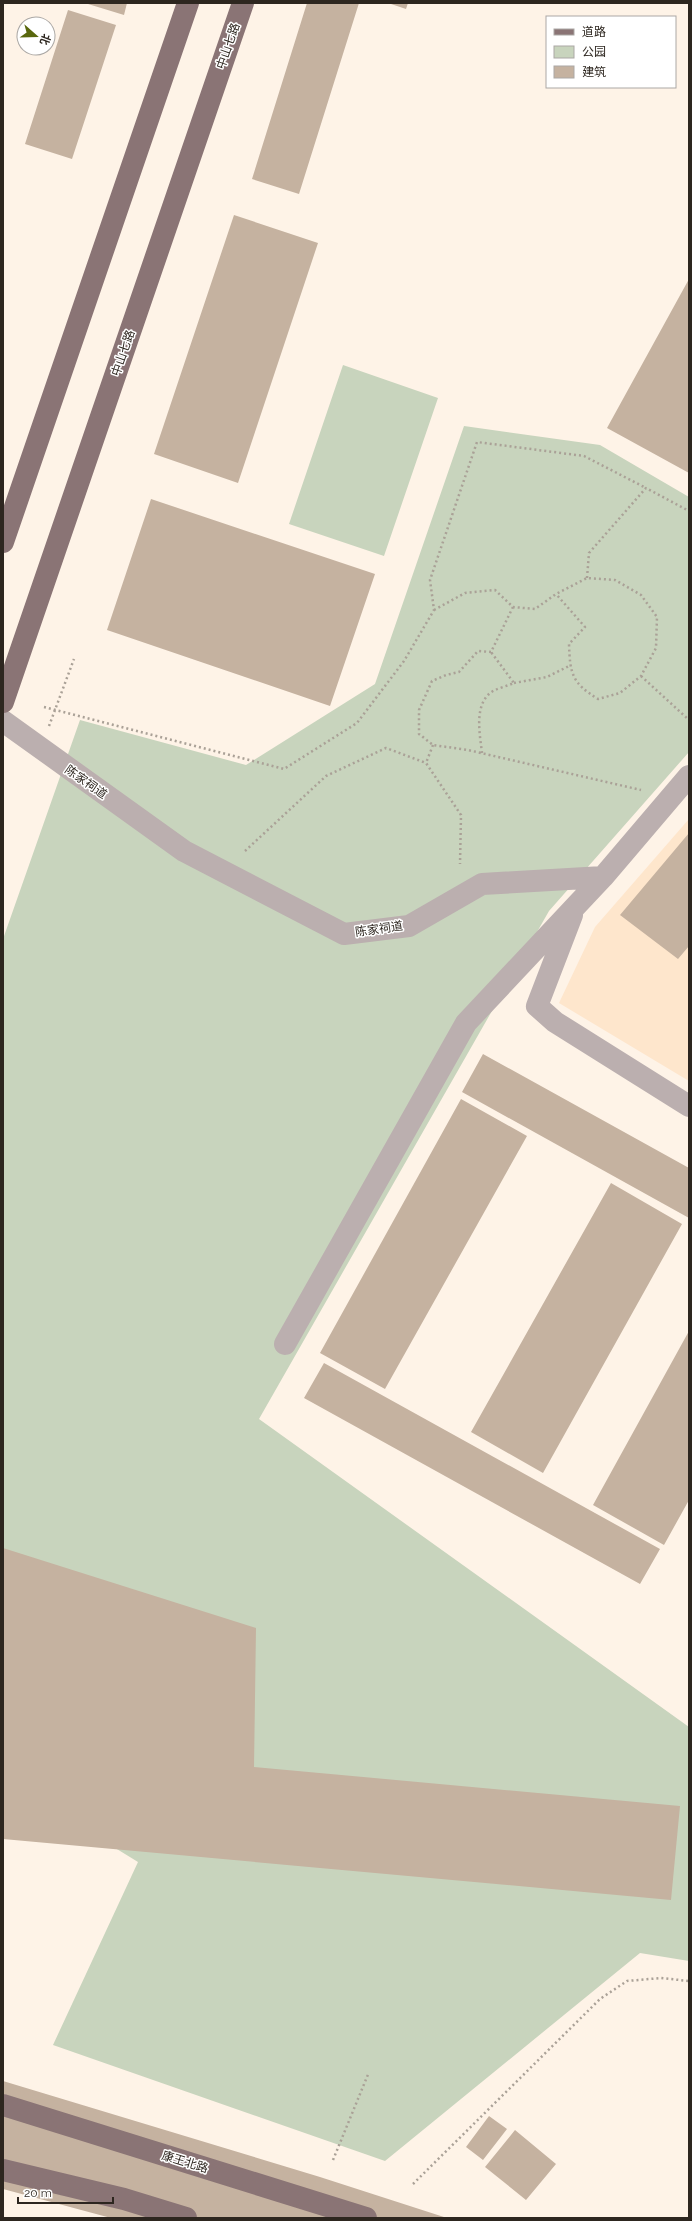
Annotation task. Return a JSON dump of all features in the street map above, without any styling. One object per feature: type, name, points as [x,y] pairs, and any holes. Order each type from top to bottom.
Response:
[{"type":"main road","points":[[3,542],[188,3]]},
{"type":"main road","name":"中山七路","points":[[3,702],[243,3]]},
{"type":"main road","name":"康王北路","points":[[3,2105],[366,2218]]},
{"type":"main road","points":[[3,2170],[116,2197],[186,2218]]},
{"type":"street","name":"陈家祠道","points":[[3,721],[184,851],[344,934],[409,926],[482,884],[603,877]]},
{"type":"street","points":[[285,1344],[466,1023],[603,877],[689,776]]},
{"type":"street","points":[[576,905],[537,1006],[556,1022],[689,1106]]},
{"type":"path","points":[[434,610],[430,580],[477,442],[584,456],[689,511]]},
{"type":"path","points":[[587,578],[589,553],[646,488]]},
{"type":"path","points":[[44,707],[284,769],[357,724],[404,661],[434,610],[465,593],[495,590],[513,607],[535,609],[556,594],[587,578],[615,580],[641,595],[657,617],[656,648],[641,676],[620,693],[598,699],[580,688],[569,666],[569,644],[585,627],[556,594]]},
{"type":"path","points":[[491,652],[513,607]]},
{"type":"path","points":[[514,683],[491,652],[478,651],[459,672],[446,675],[432,681],[419,710],[419,734],[433,745],[482,754],[671,797]]},
{"type":"path","points":[[49,726],[74,659]]},
{"type":"path","points":[[482,754],[478,717],[482,705],[492,692],[514,683],[547,677],[569,666]]},
{"type":"path","points":[[641,676],[689,720]]},
{"type":"path","points":[[426,763],[433,745]]},
{"type":"path","points":[[223,871],[326,776],[386,748],[426,763],[461,815],[461,846],[456,899]]},
{"type":"path","points":[[414,2184],[600,1998],[627,1981],[661,1978],[689,1980]]},
{"type":"path","points":[[333,2160],[369,2072]]},
{"type":"shaded area","points":[[689,819],[689,1081],[559,1003],[595,927]]},
{"type":"green space","points":[[343,365],[438,398],[384,556],[289,524]]},
{"type":"green space","points":[[464,426],[600,445],[689,497],[689,752],[549,911],[259,1419],[689,1727],[689,1961],[640,1953],[385,2161],[53,2045],[138,1862],[3,1779],[3,939],[80,720],[246,765],[375,684]]},
{"type":"building","points":[[88,3],[127,3],[124,15]]},
{"type":"building","points":[[307,3],[359,3],[299,194],[252,179]]},
{"type":"building","points":[[388,3],[408,3],[406,9]]},
{"type":"building","points":[[68,10],[116,25],[72,159],[25,144],[53,56],[56,56],[56,47]]},
{"type":"building","points":[[234,215],[318,243],[238,483],[154,454]]},
{"type":"building","points":[[689,279],[689,473],[607,428]]},
{"type":"building","points":[[151,499],[375,574],[330,706],[107,630]]},
{"type":"building","points":[[689,833],[689,946],[678,959],[620,915]]},
{"type":"building","points":[[483,1054],[689,1168],[689,1218],[462,1092]]},
{"type":"building","points":[[461,1099],[527,1136],[385,1389],[320,1353]]},
{"type":"building","points":[[611,1183],[682,1224],[543,1473],[471,1432]]},
{"type":"building","points":[[689,1331],[689,1500],[664,1545],[593,1505]]},
{"type":"building","points":[[324,1363],[660,1549],[640,1584],[304,1398]]},
{"type":"building","points":[[3,1548],[256,1628],[254,1767],[680,1806],[671,1900],[3,1839]]},
{"type":"building","points":[[3,2081],[320,2177],[447,2218],[111,2218],[3,2189]]},
{"type":"building","points":[[489,2116],[507,2129],[483,2160],[466,2147]]},
{"type":"building","points":[[515,2130],[556,2164],[526,2200],[485,2167]]}]
